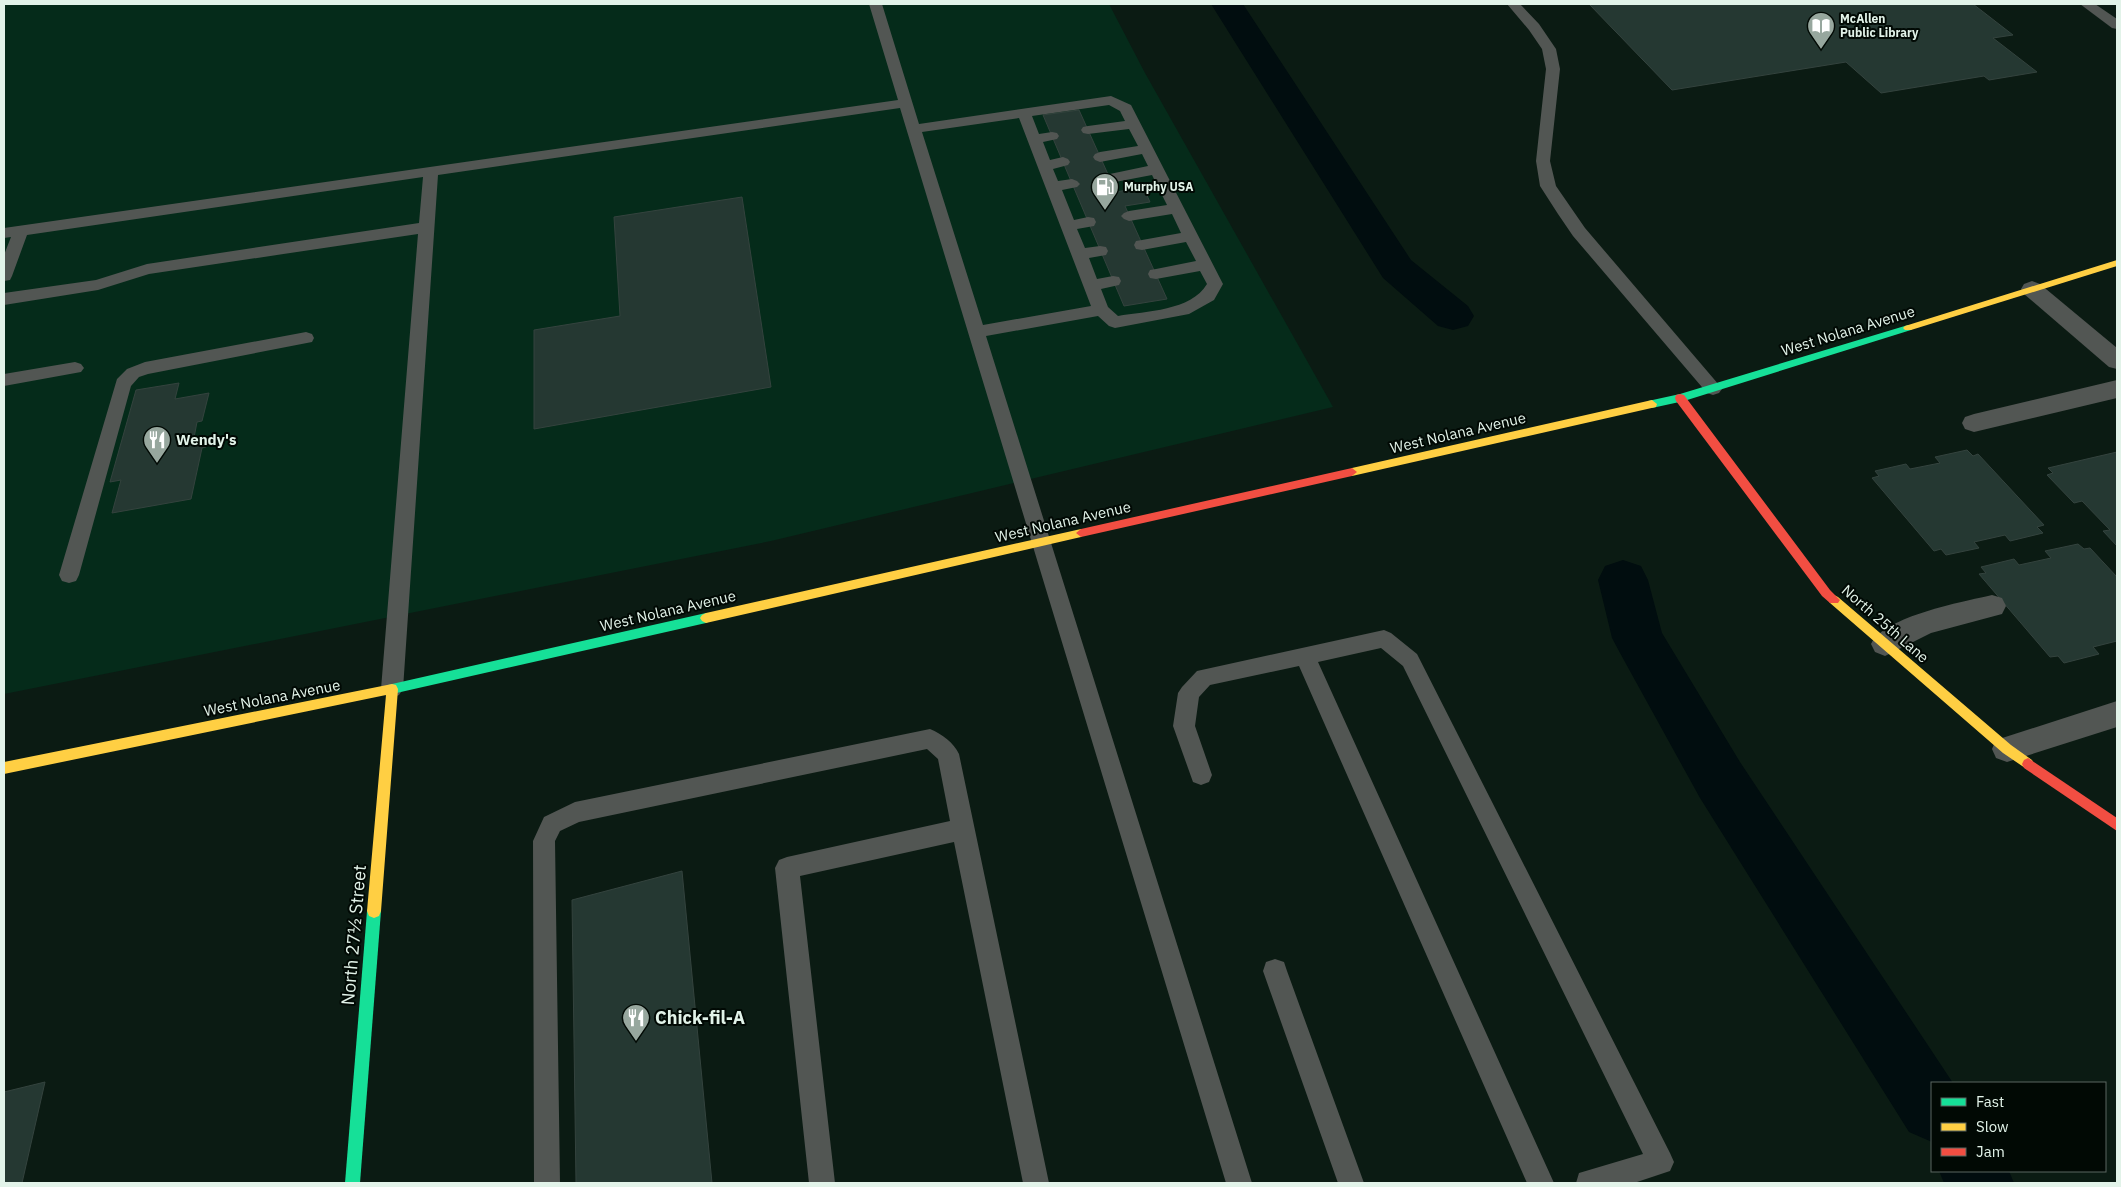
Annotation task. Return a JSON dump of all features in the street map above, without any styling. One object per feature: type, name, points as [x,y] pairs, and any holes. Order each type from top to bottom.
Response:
[{"type":"main road","name":"West Nolana Avenue","points":[[4,768],[392,689],[1680,398],[2117,263]]},
{"type":"main road","name":"North 25th Lane","points":[[1680,398],[1826,593],[2007,749],[2117,825]]},
{"type":"main road","name":"North 27½ Street","points":[[352,1183],[392,689]]},
{"type":"street","points":[[2032,289],[2117,361]]},
{"type":"street","points":[[1974,422],[2117,389]]},
{"type":"street","points":[[1885,644],[1924,623],[1992,606]]},
{"type":"street","points":[[2007,749],[2117,714]]},
{"type":"lane","points":[[876,4],[1239,1183]]},
{"type":"lane","points":[[1513,4],[1534,28],[1548,49],[1553,69],[1543,162],[1548,186],[1563,211],[1579,232],[1713,389]]},
{"type":"lane","points":[[2087,4],[2117,25]]},
{"type":"lane","points":[[915,129],[1111,100],[1126,108],[1215,284],[1208,296],[1183,310],[1115,322],[1102,310],[1024,114]]},
{"type":"lane","points":[[4,233],[906,103]]},
{"type":"lane","points":[[1088,130],[1134,124]]},
{"type":"lane","points":[[1034,139],[1052,136]]},
{"type":"lane","points":[[1100,157],[1147,149]]},
{"type":"lane","points":[[1044,166],[1063,162]]},
{"type":"lane","points":[[1110,178],[1157,169]]},
{"type":"lane","points":[[392,689],[431,170]]},
{"type":"lane","points":[[1053,187],[1072,184]]},
{"type":"lane","points":[[1129,216],[1176,208]]},
{"type":"lane","points":[[1068,226],[1088,222]]},
{"type":"lane","points":[[4,299],[98,285],[148,269],[428,227]]},
{"type":"lane","points":[[4,276],[21,231]]},
{"type":"lane","points":[[1142,245],[1190,236]]},
{"type":"lane","points":[[1080,254],[1100,251]]},
{"type":"lane","points":[[1156,274],[1205,265]]},
{"type":"lane","points":[[1092,285],[1113,281]]},
{"type":"lane","points":[[977,332],[1102,310]]},
{"type":"lane","points":[[69,575],[123,383],[133,373],[145,368],[306,338]]},
{"type":"lane","points":[[4,380],[75,368]]},
{"type":"lane","points":[[1201,775],[1184,726],[1189,693],[1204,677],[1384,638],[1410,660],[1661,1162],[1590,1183]]},
{"type":"lane","points":[[1305,655],[1541,1183]]},
{"type":"lane","points":[[547,1183],[544,841],[552,824],[575,812],[930,739],[948,754],[1036,1183]]},
{"type":"lane","points":[[822,1183],[787,868],[963,829]]},
{"type":"lane","points":[[1275,971],[1351,1183]]},
{"type":"shaded area","points":[[4,4],[1109,4],[1145,73],[1333,407],[771,541],[4,694]]},
{"type":"building","name":"McAllen Public Library","points":[[1589,4],[1973,4],[2013,35],[1993,38],[2037,72],[1989,80],[1984,76],[1881,93],[1846,62],[1672,90]]},
{"type":"building","name":"Murphy USA","points":[[1079,110],[1116,192],[1143,187],[1150,202],[1125,206],[1167,299],[1124,306],[1043,115]]},
{"type":"building","points":[[742,197],[771,387],[534,429],[534,330],[620,316],[614,217]]},
{"type":"building","name":"Wendy's","points":[[179,383],[175,399],[209,393],[202,421],[197,422],[193,443],[207,441],[206,447],[202,448],[191,499],[112,513],[121,480],[110,482],[136,390]]},
{"type":"building","points":[[1967,450],[1973,456],[1978,454],[2044,525],[2037,527],[2043,533],[2010,541],[2005,535],[1974,542],[1979,548],[1946,555],[1941,549],[1934,551],[1872,478],[1879,476],[1875,471],[1906,464],[1910,469],[1940,463],[1935,457]]},
{"type":"building","points":[[2117,452],[2117,546],[2103,531],[2110,530],[2082,501],[2074,503],[2047,475],[2053,473],[2048,468]]},
{"type":"building","points":[[2078,544],[2084,549],[2090,548],[2117,577],[2117,641],[2093,647],[2099,654],[2064,663],[2058,656],[2050,657],[1979,574],[1986,573],[1981,567],[2014,559],[2019,565],[2051,558],[2045,551]]},
{"type":"building","name":"Chick-fil-A","points":[[682,871],[712,1183],[576,1183],[572,900]]},
{"type":"building","points":[[45,1082],[22,1183],[4,1183],[4,1092]]},
{"type":"waterway","points":[[1227,4],[1397,269],[1453,316]]},
{"type":"waterway","points":[[1623,580],[1638,638],[1720,780],[1931,1107]]},
{"type":"waterway","points":[[1973,1172],[1980,1183]]},
{"type":"traffic: fast","points":[[1652,404],[1680,398],[1908,328]]},
{"type":"traffic: fast","points":[[392,689],[706,618]]},
{"type":"traffic: fast","points":[[352,1183],[374,911]]},
{"type":"traffic: slow","points":[[1908,328],[2117,263]]},
{"type":"traffic: slow","points":[[1352,472],[1652,404]]},
{"type":"traffic: slow","points":[[706,618],[1081,533]]},
{"type":"traffic: slow","points":[[1834,600],[2007,749],[2028,764]]},
{"type":"traffic: slow","points":[[4,768],[392,689]]},
{"type":"traffic: slow","points":[[374,911],[392,689]]},
{"type":"traffic: jam","points":[[1680,398],[1826,593],[1834,600]]},
{"type":"traffic: jam","points":[[1081,533],[1352,472]]},
{"type":"traffic: jam","points":[[2028,764],[2117,825]]},
{"type":"place","name":"McAllen Public Library","points":[[1821,50]]},
{"type":"place","name":"Murphy USA","points":[[1105,211]]},
{"type":"place","name":"Wendy's","points":[[157,464]]},
{"type":"place","name":"Chick-fil-A","points":[[636,1042]]}]
